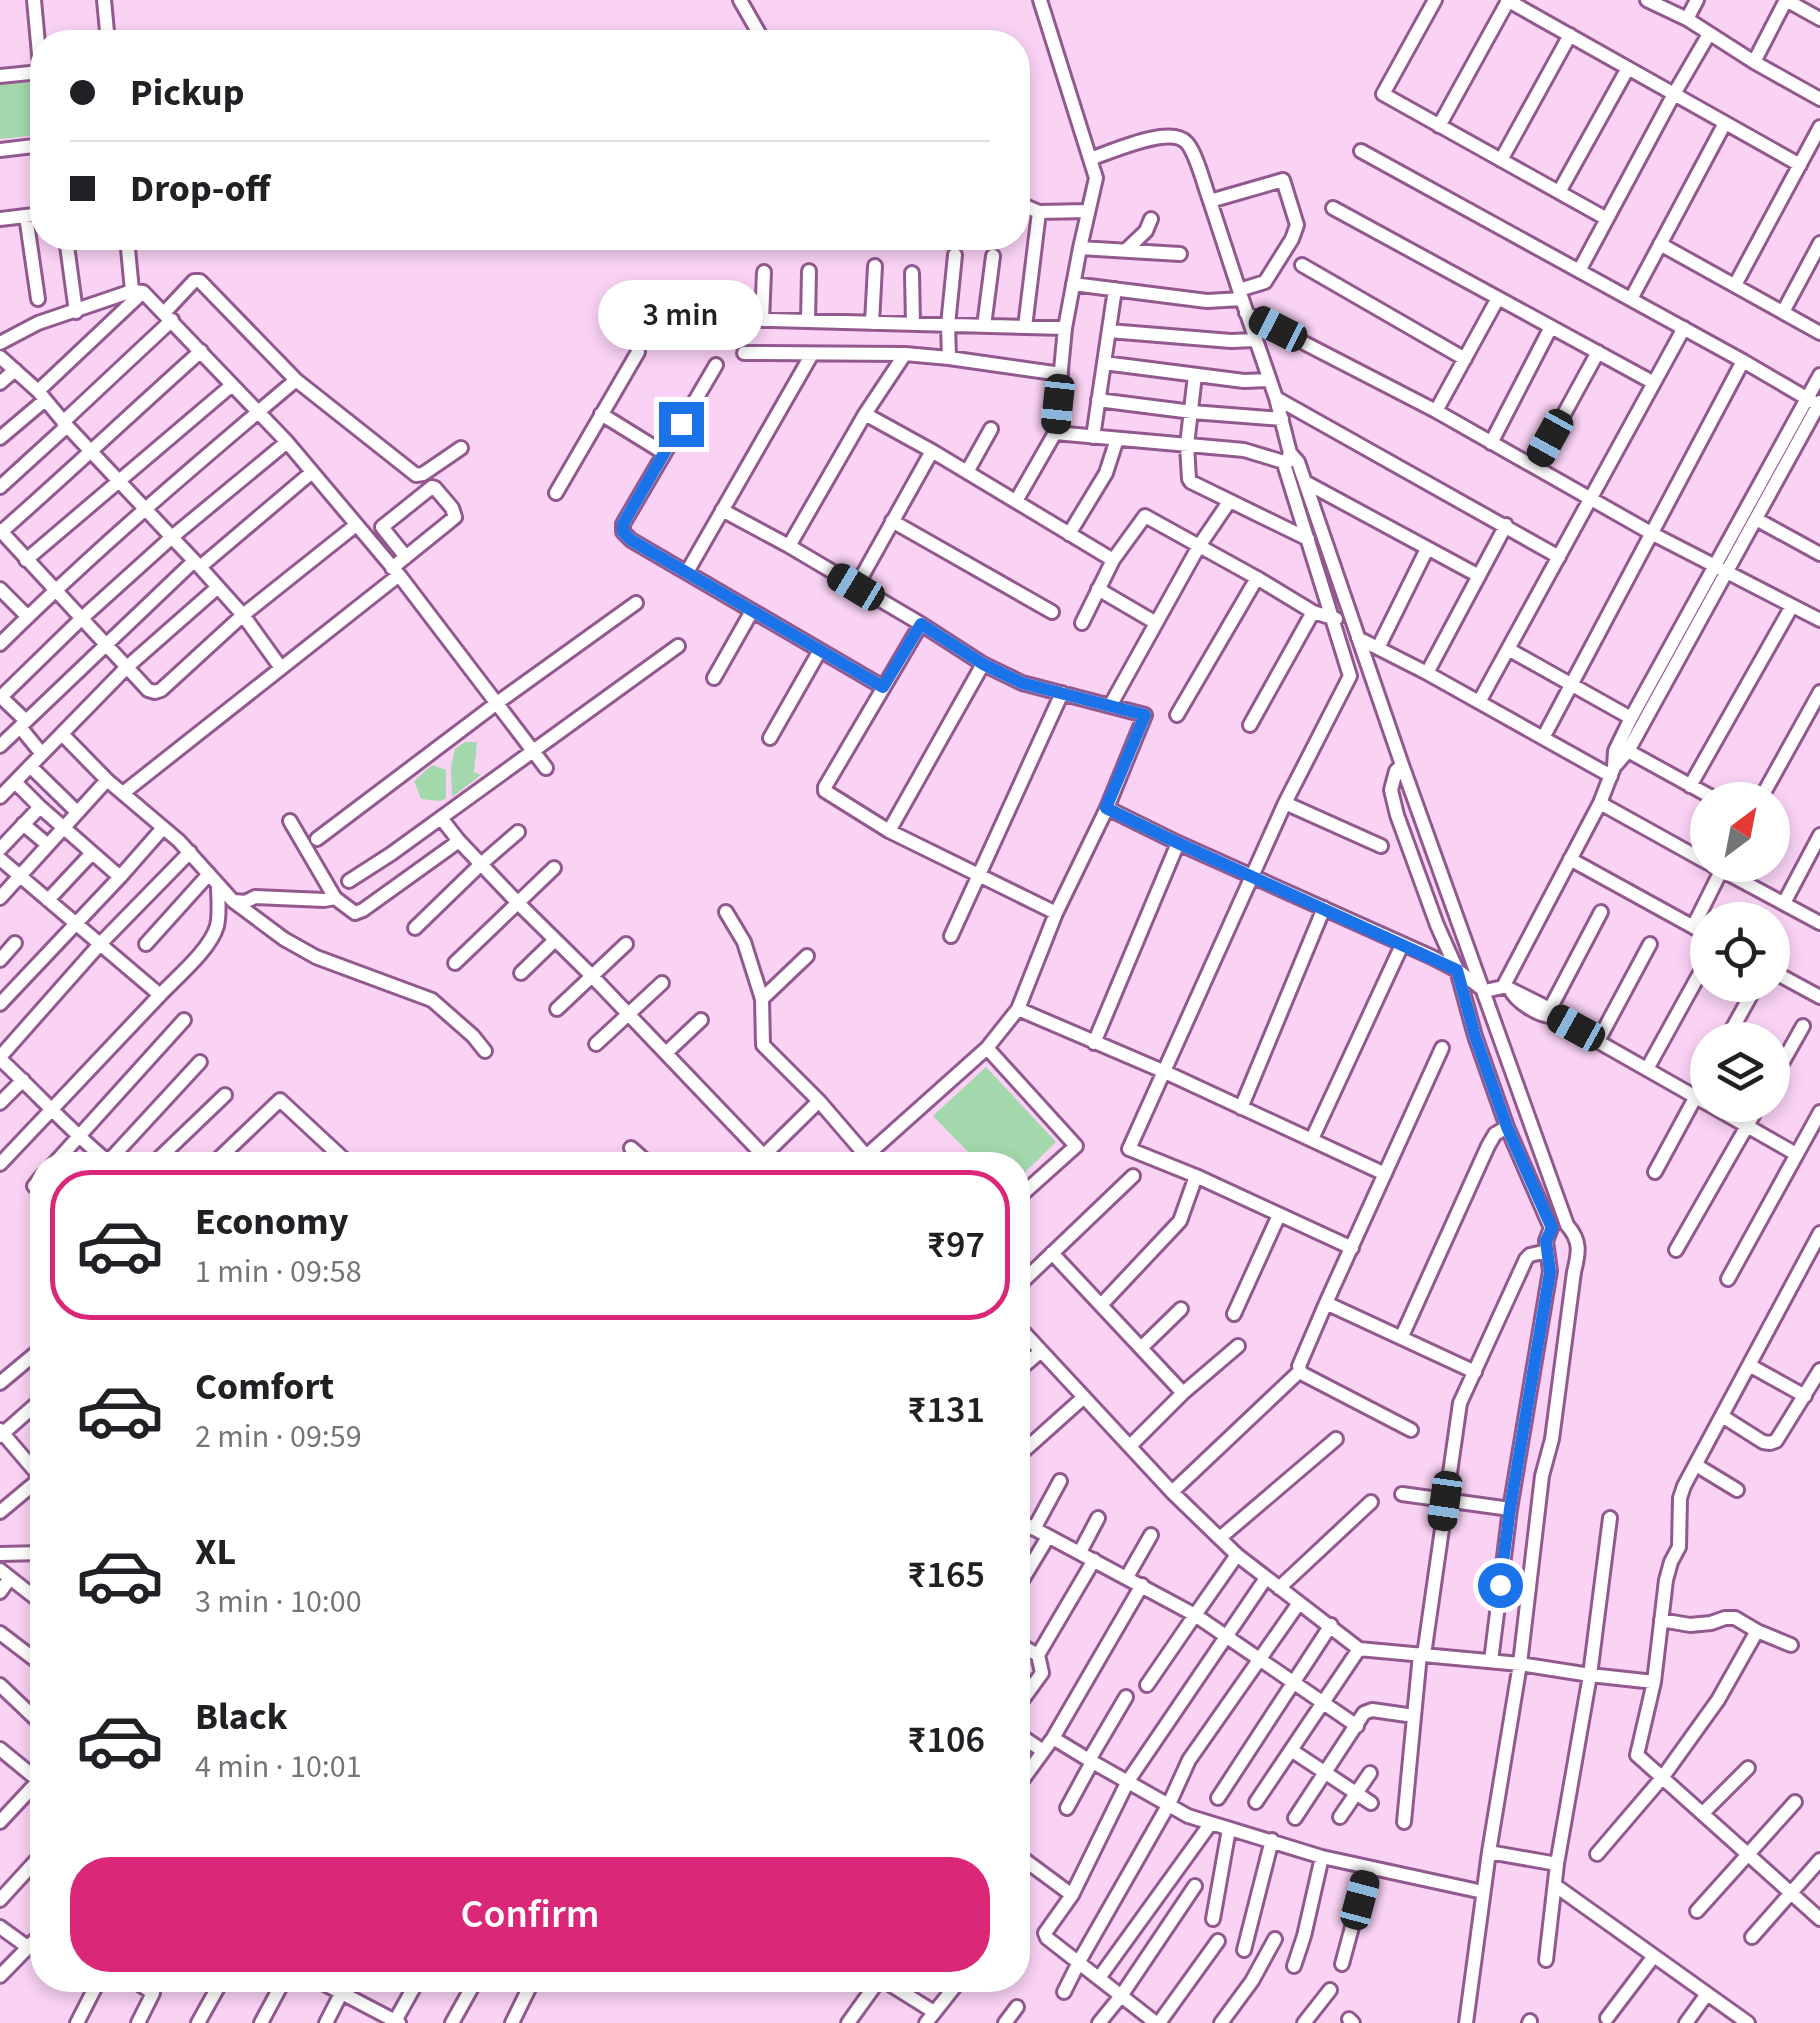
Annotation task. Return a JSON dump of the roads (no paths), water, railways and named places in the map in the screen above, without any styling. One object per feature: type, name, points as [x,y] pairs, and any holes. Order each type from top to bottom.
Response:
[{"type":"street","points":[[34,0],[36,30]]},
{"type":"street","points":[[104,0],[107,30]]},
{"type":"street","points":[[740,0],[757,30]]},
{"type":"street","points":[[1016,501],[1055,433],[1073,284],[1096,178],[1040,0]]},
{"type":"street","points":[[1435,0],[1383,94],[1607,219]]},
{"type":"street","points":[[1439,126],[1508,0],[1800,165]]},
{"type":"street","points":[[1646,0],[1687,19],[1820,99]]},
{"type":"street","points":[[1687,19],[1698,0]]},
{"type":"street","points":[[1754,62],[1786,0],[1820,19]]},
{"type":"street","points":[[1579,271],[1709,34]]},
{"type":"street","points":[[1501,160],[1570,35]]},
{"type":"street","points":[[1559,192],[1628,68]]},
{"type":"street","points":[[0,76],[30,73]]},
{"type":"street","points":[[1630,299],[1725,123]]},
{"type":"street","points":[[1735,285],[1820,127]]},
{"type":"street","points":[[1090,159],[1171,135],[1179,136],[1189,145],[1276,398],[1288,458],[1285,467],[1342,620],[1350,676],[1285,802],[1129,1149],[1352,1248]]},
{"type":"street","points":[[0,150],[30,146]]},
{"type":"street","points":[[1361,151],[1816,403]]},
{"type":"street","points":[[1073,284],[1214,301],[1265,282],[1297,224],[1283,180],[1210,201]]},
{"type":"street","points":[[1030,208],[1039,212],[1088,210]]},
{"type":"street","points":[[1334,208],[1654,383]]},
{"type":"street","points":[[1025,327],[1039,212]]},
{"type":"street","points":[[26,216],[30,244]]},
{"type":"street","points":[[0,220],[30,216]]},
{"type":"street","points":[[1125,250],[1146,231],[1151,219]]},
{"type":"street","points":[[1784,312],[1820,243]]},
{"type":"street","points":[[1660,244],[1820,333]]},
{"type":"street","points":[[1080,248],[1180,254]]},
{"type":"street","points":[[31,250],[38,299]]},
{"type":"street","points":[[68,250],[76,312]]},
{"type":"street","points":[[129,250],[138,291],[202,350],[287,442],[396,571],[546,768]]},
{"type":"street","points":[[950,358],[948,325],[956,255]]},
{"type":"street","points":[[984,326],[993,256]]},
{"type":"street","points":[[1302,265],[1464,359]]},
{"type":"street","points":[[872,323],[874,266]]},
{"type":"street","points":[[808,321],[809,271]]},
{"type":"street","points":[[762,320],[764,272]]},
{"type":"street","points":[[912,273],[913,324]]},
{"type":"street","points":[[0,486],[65,424],[168,316],[194,282],[200,280],[296,380],[416,475],[462,448]]},
{"type":"street","points":[[1093,436],[1115,289]]},
{"type":"street","points":[[0,343],[38,323],[138,291]]},
{"type":"street","points":[[0,438],[138,291]]},
{"type":"street","points":[[1436,411],[1498,298]]},
{"type":"street","points":[[1246,313],[1436,411],[1651,534],[1820,620]]},
{"type":"street","points":[[694,318],[1066,328]]},
{"type":"street","points":[[1492,442],[1551,327]]},
{"type":"street","points":[[1479,702],[1684,328]]},
{"type":"street","points":[[1108,332],[1255,340]]},
{"type":"street","points":[[202,350],[1,532],[105,646],[148,690],[155,692],[356,525]]},
{"type":"street","points":[[556,493],[638,352]]},
{"type":"street","points":[[744,352],[904,354],[1061,374]]},
{"type":"street","points":[[1534,467],[1598,352]]},
{"type":"street","points":[[687,572],[812,354]]},
{"type":"street","points":[[789,546],[904,354]]},
{"type":"street","points":[[0,357],[218,587],[281,668]]},
{"type":"street","points":[[1542,738],[1743,360]]},
{"type":"street","points":[[1104,363],[1268,380]]},
{"type":"street","points":[[716,364],[623,524],[623,532],[883,687]]},
{"type":"street","points":[[0,384],[15,370]]},
{"type":"street","points":[[1195,375],[1187,445],[1191,482],[1316,544]]},
{"type":"street","points":[[1507,988],[1613,771],[1628,751],[1720,570],[1756,518],[1816,403],[1820,376]]},
{"type":"street","points":[[0,644],[144,508],[296,380]]},
{"type":"street","points":[[26,560],[232,385]]},
{"type":"street","points":[[1276,398],[1559,557]]},
{"type":"street","points":[[1098,400],[1282,419]]},
{"type":"street","points":[[1613,771],[1615,751],[1631,718],[1816,403]]},
{"type":"street","points":[[601,414],[664,453]]},
{"type":"street","points":[[865,414],[1113,560]]},
{"type":"street","points":[[968,472],[991,429]]},
{"type":"street","points":[[1055,433],[1244,450],[1298,462],[1316,544]]},
{"type":"street","points":[[1069,534],[1106,473],[1116,439]]},
{"type":"street","points":[[42,754],[0,697],[172,537],[287,442]]},
{"type":"street","points":[[856,587],[932,451]]},
{"type":"street","points":[[0,746],[197,564],[312,472]]},
{"type":"street","points":[[1305,482],[1480,576]]},
{"type":"street","points":[[122,793],[281,668],[454,517],[452,508],[436,488],[432,487],[382,527],[406,557]]},
{"type":"street","points":[[1110,706],[1199,546],[1229,502]]},
{"type":"street","points":[[722,510],[789,546],[983,664],[1022,683],[1145,715],[1056,913],[1018,1009],[987,1048],[877,1152]]},
{"type":"street","points":[[1082,623],[1113,560],[1145,516],[1313,612],[1342,620],[1358,638],[1542,738],[1613,771]]},
{"type":"street","points":[[1756,518],[1820,554]]},
{"type":"street","points":[[892,521],[1052,612]]},
{"type":"street","points":[[1428,674],[1506,525]]},
{"type":"street","points":[[1378,648],[1427,549]]},
{"type":"street","points":[[1177,715],[1257,578]]},
{"type":"street","points":[[0,796],[127,668],[218,587]]},
{"type":"street","points":[[1098,589],[1156,623]]},
{"type":"street","points":[[0,590],[28,617]]},
{"type":"street","points":[[317,839],[636,603]]},
{"type":"street","points":[[1692,782],[1792,606]]},
{"type":"street","points":[[714,678],[752,611]]},
{"type":"street","points":[[1250,725],[1313,612]]},
{"type":"street","points":[[921,624],[825,791],[889,831],[1056,913]]},
{"type":"street","points":[[1358,638],[1567,1226],[1580,1252],[1552,1439],[1542,1476],[1520,1664],[1488,1852],[1466,2023]]},
{"type":"street","points":[[348,881],[678,646]]},
{"type":"street","points":[[1508,649],[1631,718]]},
{"type":"street","points":[[770,738],[819,652]]},
{"type":"street","points":[[889,831],[983,664]]},
{"type":"street","points":[[1770,782],[1820,692]]},
{"type":"street","points":[[951,936],[1062,693]]},
{"type":"street","points":[[62,734],[107,780],[190,852],[233,901],[284,939],[316,956],[432,1000],[485,1051]]},
{"type":"street","points":[[1628,751],[1690,786]]},
{"type":"street","points":[[1402,765],[1396,770],[1390,790],[1397,815],[1457,970],[1501,1130],[1552,1228],[1546,1241],[1550,1272],[1510,1509],[1490,1661]]},
{"type":"street","points":[[30,766],[76,812]]},
{"type":"street","points":[[0,898],[107,780]]},
{"type":"street","points":[[15,782],[120,877]]},
{"type":"street","points":[[1285,802],[1381,846]]},
{"type":"street","points":[[1600,802],[1690,852]]},
{"type":"street","points":[[0,849],[40,807]]},
{"type":"street","points":[[1106,808],[1457,970],[1485,992],[1507,988]]},
{"type":"street","points":[[441,818],[458,841],[666,1053],[752,1152]]},
{"type":"street","points":[[290,822],[334,898],[356,913],[458,841]]},
{"type":"street","points":[[23,824],[48,845]]},
{"type":"street","points":[[0,1004],[163,828]]},
{"type":"street","points":[[416,928],[518,832]]},
{"type":"street","points":[[1785,902],[1820,834]]},
{"type":"street","points":[[1094,1043],[1178,843]]},
{"type":"street","points":[[94,1152],[0,1058],[100,944],[190,852]]},
{"type":"street","points":[[48,900],[92,853]]},
{"type":"street","points":[[0,859],[160,995]]},
{"type":"street","points":[[1570,860],[1690,925]]},
{"type":"street","points":[[455,963],[554,868]]},
{"type":"street","points":[[146,944],[209,874]]},
{"type":"street","points":[[1745,882],[1782,902]]},
{"type":"street","points":[[1,1162],[195,958],[212,936],[218,920],[218,886]]},
{"type":"street","points":[[233,901],[246,902],[256,897],[334,898]]},
{"type":"street","points":[[1790,906],[1820,924]]},
{"type":"street","points":[[1241,1108],[1324,908]]},
{"type":"street","points":[[726,912],[744,942],[762,999],[764,1045],[819,1101],[858,1152]]},
{"type":"street","points":[[1507,988],[1537,1012],[1546,1017],[1552,1013],[1601,912]]},
{"type":"street","points":[[521,972],[555,940]]},
{"type":"street","points":[[0,960],[15,943]]},
{"type":"street","points":[[557,1009],[626,944]]},
{"type":"street","points":[[1598,1041],[1650,944]]},
{"type":"street","points":[[1312,1139],[1402,945]]},
{"type":"street","points":[[762,999],[807,956]]},
{"type":"street","points":[[1790,981],[1820,997]]},
{"type":"street","points":[[596,1044],[662,983]]},
{"type":"street","points":[[1647,1069],[1690,991]]},
{"type":"street","points":[[1018,1009],[1385,1174]]},
{"type":"street","points":[[1552,1013],[1690,1094]]},
{"type":"street","points":[[65,1152],[184,1020]]},
{"type":"street","points":[[666,1053],[701,1020]]},
{"type":"street","points":[[1790,1049],[1803,1026]]},
{"type":"street","points":[[987,1048],[1076,1146],[1030,1187]]},
{"type":"street","points":[[1300,1371],[1326,1302],[1442,1048]]},
{"type":"street","points":[[119,1152],[200,1062]]},
{"type":"street","points":[[0,1104],[23,1080]]},
{"type":"street","points":[[166,1152],[225,1095]]},
{"type":"street","points":[[226,1152],[280,1100],[336,1152]]},
{"type":"street","points":[[767,1152],[819,1101]]},
{"type":"street","points":[[1728,1280],[1820,1112]]},
{"type":"street","points":[[1655,1172],[1690,1122]]},
{"type":"street","points":[[1740,1122],[1796,1154]]},
{"type":"street","points":[[1676,1250],[1749,1122]]},
{"type":"street","points":[[1402,1336],[1501,1130]]},
{"type":"street","points":[[631,1148],[635,1152]]},
{"type":"street","points":[[1030,1274],[1133,1176]]},
{"type":"street","points":[[1100,1304],[1180,1221],[1196,1176]]},
{"type":"street","points":[[1234,1314],[1279,1214]]},
{"type":"street","points":[[1548,1219],[1563,1214]]},
{"type":"street","points":[[1820,1233],[1684,1486],[1678,1548],[1666,1580],[1654,1682],[1638,1754],[1820,1919]]},
{"type":"street","points":[[1404,1822],[1422,1654],[1460,1404],[1526,1259],[1530,1254],[1547,1251]]},
{"type":"street","points":[[1052,1253],[1183,1392]]},
{"type":"street","points":[[1550,1272],[1574,1272]]},
{"type":"street","points":[[1326,1302],[1475,1372]]},
{"type":"street","points":[[1141,1348],[1181,1309]]},
{"type":"street","points":[[1030,1340],[1172,1492],[1237,1554],[1358,1649],[1520,1664],[1654,1682]]},
{"type":"street","points":[[1130,1446],[1183,1392],[1238,1346]]},
{"type":"street","points":[[1030,1361],[1041,1352]]},
{"type":"street","points":[[0,1383],[30,1358]]},
{"type":"street","points":[[1749,1365],[1805,1396]]},
{"type":"street","points":[[1722,1416],[1770,1444],[1820,1370]]},
{"type":"street","points":[[1300,1371],[1410,1430]]},
{"type":"street","points":[[1172,1492],[1300,1371]]},
{"type":"street","points":[[1030,1445],[1084,1397]]},
{"type":"street","points":[[30,1409],[1,1433],[30,1465]]},
{"type":"street","points":[[1221,1537],[1336,1439]]},
{"type":"street","points":[[1696,1465],[1737,1490]]},
{"type":"street","points":[[1034,1529],[1060,1481]]},
{"type":"street","points":[[0,1512],[30,1488]]},
{"type":"street","points":[[1402,1494],[1510,1509]]},
{"type":"street","points":[[1279,1588],[1371,1502]]},
{"type":"street","points":[[1080,1552],[1098,1518]]},
{"type":"street","points":[[1546,1960],[1556,1864],[1590,1675],[1610,1518]]},
{"type":"street","points":[[1030,1527],[1195,1615],[1356,1726]]},
{"type":"street","points":[[1127,1577],[1152,1535]]},
{"type":"street","points":[[1030,1567],[1048,1537]]},
{"type":"street","points":[[0,1554],[30,1553]]},
{"type":"street","points":[[1146,1685],[1237,1554]]},
{"type":"street","points":[[1030,1690],[1042,1673],[1038,1655],[1094,1560]]},
{"type":"street","points":[[0,1592],[5,1574],[30,1594]]},
{"type":"street","points":[[1218,1941],[1157,2023],[1045,1933],[1072,1895],[1128,1782],[1266,1578]]},
{"type":"street","points":[[1030,1769],[1053,1738],[1142,1585]]},
{"type":"street","points":[[1064,1992],[1170,1804],[1190,1760],[1300,1603]]},
{"type":"street","points":[[1661,1620],[1690,1625],[1735,1618],[1791,1645]]},
{"type":"street","points":[[1218,1798],[1330,1625]]},
{"type":"street","points":[[1596,1854],[1662,1778],[1718,1700],[1757,1630]]},
{"type":"street","points":[[0,1633],[30,1656]]},
{"type":"street","points":[[1256,1802],[1358,1649]]},
{"type":"street","points":[[1030,1651],[1038,1655]]},
{"type":"street","points":[[0,1685],[30,1714]]},
{"type":"street","points":[[1068,1808],[1126,1697]]},
{"type":"street","points":[[1295,1818],[1368,1711],[1414,1716]]},
{"type":"street","points":[[1053,1738],[1188,1816],[1322,1858],[1483,1892]]},
{"type":"street","points":[[1030,1742],[1043,1751]]},
{"type":"street","points":[[0,1749],[30,1771]]},
{"type":"street","points":[[1291,1750],[1370,1803]]},
{"type":"street","points":[[1703,1814],[1748,1768]]},
{"type":"street","points":[[1340,1817],[1370,1773]]},
{"type":"street","points":[[0,1822],[30,1791]]},
{"type":"street","points":[[1697,1911],[1795,1802]]},
{"type":"street","points":[[1098,1978],[1212,1823]]},
{"type":"street","points":[[1212,1918],[1229,1829]]},
{"type":"street","points":[[1244,1950],[1272,1840]]},
{"type":"street","points":[[1488,1852],[1556,1864]]},
{"type":"street","points":[[1294,1966],[1322,1858]]},
{"type":"street","points":[[1752,1937],[1820,1860]]},
{"type":"street","points":[[1030,1864],[1072,1895]]},
{"type":"street","points":[[0,1900],[30,1867]]},
{"type":"street","points":[[1342,1964],[1368,1868]]},
{"type":"street","points":[[1099,2023],[1122,1996],[1195,1886]]},
{"type":"street","points":[[1556,1886],[1748,2023]]},
{"type":"street","points":[[0,1927],[29,1948],[0,1976]]},
{"type":"street","points":[[1221,2023],[1252,1982],[1275,1939]]},
{"type":"street","points":[[1608,2018],[1654,1956]]},
{"type":"street","points":[[1304,2023],[1330,1990]]},
{"type":"street","points":[[77,2023],[93,1992]]},
{"type":"street","points":[[138,2023],[153,1994],[150,1992]]},
{"type":"street","points":[[198,2023],[215,1992]]},
{"type":"street","points":[[261,2023],[278,1992]]},
{"type":"street","points":[[338,1992],[396,2022],[412,1992]]},
{"type":"street","points":[[452,2023],[469,1992]]},
{"type":"street","points":[[512,2023],[527,1992]]},
{"type":"street","points":[[848,2023],[872,1992]]},
{"type":"street","points":[[896,1992],[930,2018],[951,1992]]},
{"type":"street","points":[[326,2023],[341,1994]]},
{"type":"street","points":[[1686,2023],[1707,1994]]},
{"type":"street","points":[[1005,2023],[1017,2007]]}]
